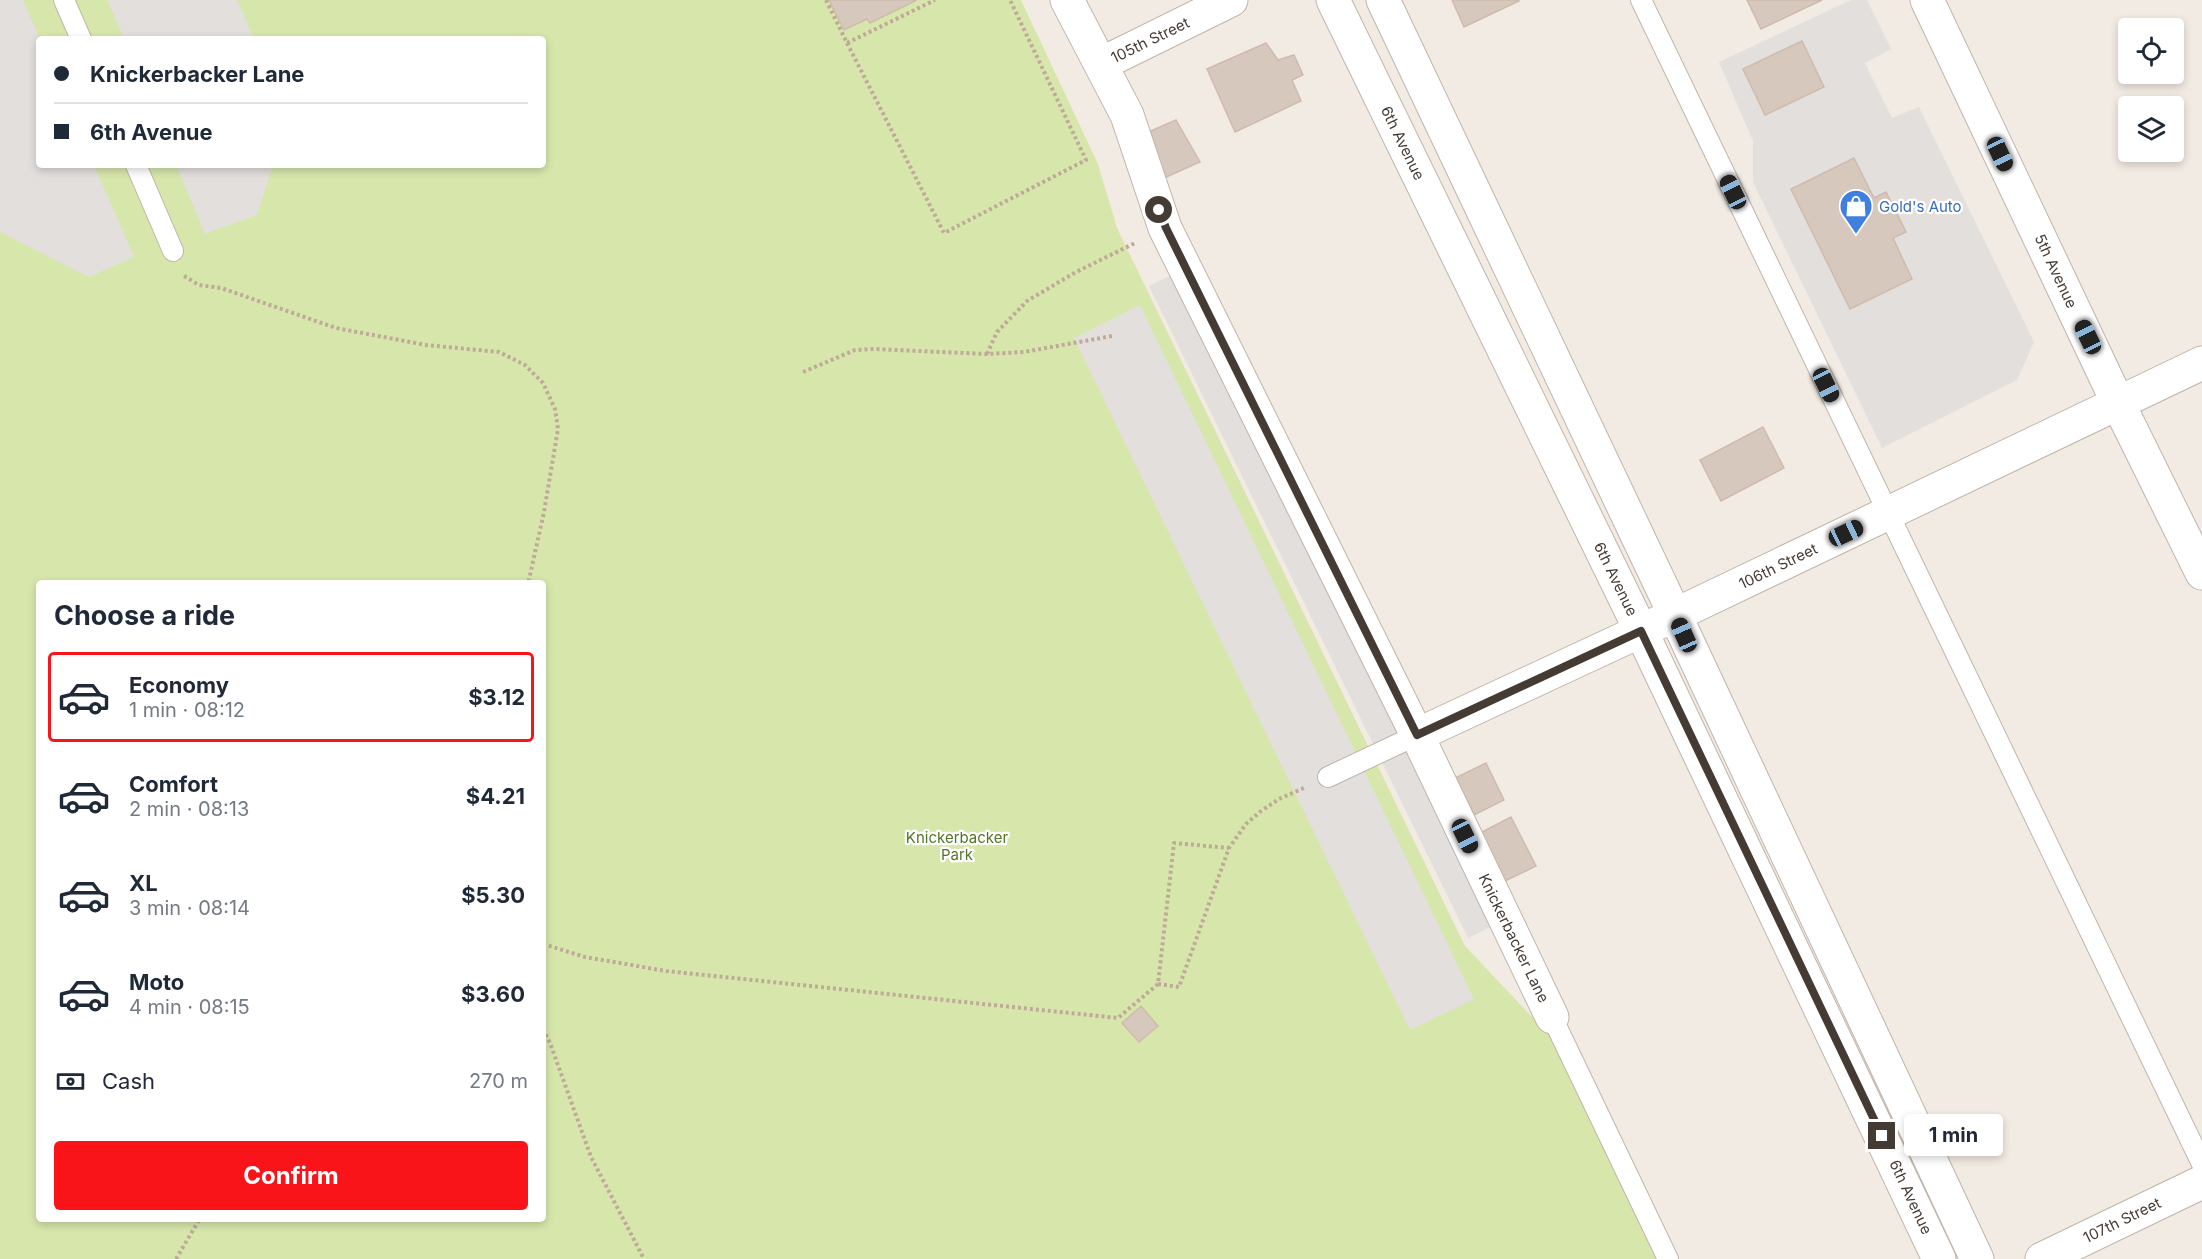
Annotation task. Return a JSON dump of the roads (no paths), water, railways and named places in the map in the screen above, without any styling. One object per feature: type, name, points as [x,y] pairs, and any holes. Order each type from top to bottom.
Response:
[{"type":"street","name":"Knickerbacker Lane","points":[[1067,0],[1127,115],[1166,228],[1417,735],[1552,1017]]},
{"type":"street","name":"105th Street","points":[[1101,64],[1231,0]]},
{"type":"street","name":"6th Avenue","points":[[1333,0],[1641,631],[1940,1259]]},
{"type":"street","points":[[1383,0],[1977,1259]]},
{"type":"street","name":"5th Avenue","points":[[1927,0],[2118,403],[2202,573]]},
{"type":"street","name":"106th Street","points":[[1417,735],[1675,615],[2202,363]]},
{"type":"street","name":"107th Street","points":[[2042,1259],[2202,1182]]},
{"type":"lane","points":[[64,0],[80,36]]},
{"type":"lane","points":[[1641,0],[2202,1164]]},
{"type":"lane","points":[[137,168],[173,251]]},
{"type":"lane","points":[[1328,777],[1417,735]]},
{"type":"lane","name":"Knickerbacker Lane","points":[[1552,1017],[1668,1259]]},
{"type":"place","name":"Gold's Auto","points":[[1856,235]]},
{"type":"park label","name":"Knickerbacker Park","points":[[957,846]]}]
